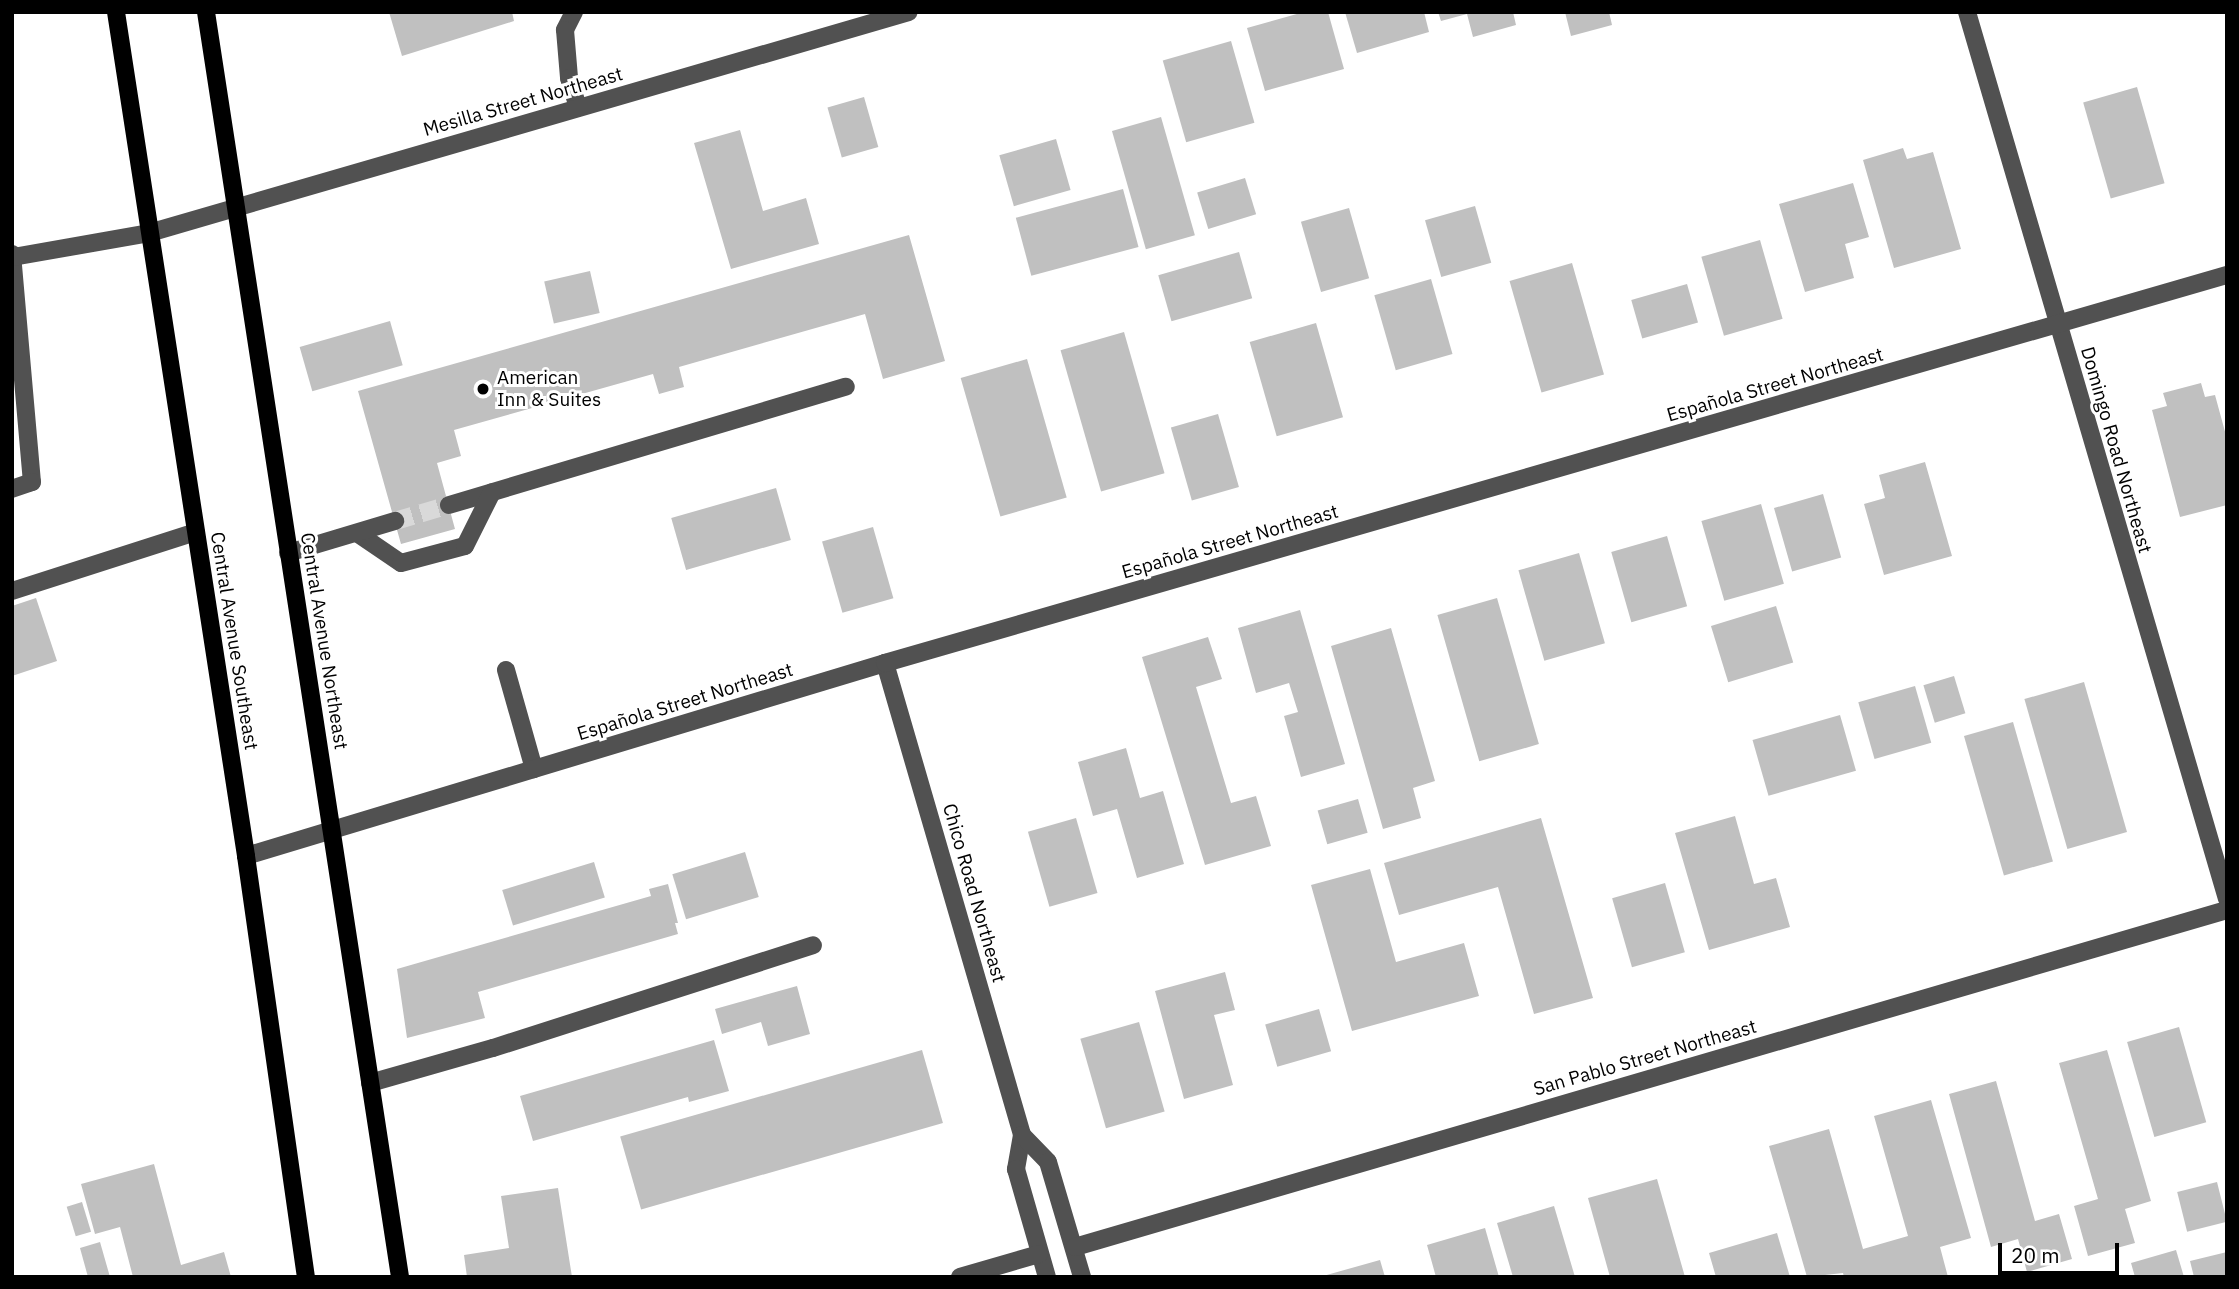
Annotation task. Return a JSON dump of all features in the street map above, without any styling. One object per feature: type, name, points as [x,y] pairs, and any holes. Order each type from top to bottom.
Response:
[{"type":"main road","name":"Central Avenue Southeast","points":[[116,12],[246,856],[306,1277]]},
{"type":"main road","name":"Central Avenue Northeast","points":[[206,12],[400,1277]]},
{"type":"street","points":[[574,12],[565,30],[569,78],[579,108]]},
{"type":"street","name":"Mesilla Street Northeast","points":[[13,255],[149,233],[909,12]]},
{"type":"street","name":"Domingo Road Northeast","points":[[1967,12],[2227,899]]},
{"type":"street","points":[[12,489],[32,482],[13,255]]},
{"type":"street","name":"Española Street Northeast","points":[[246,856],[886,663],[2227,275]]},
{"type":"street","points":[[449,505],[846,387]]},
{"type":"street","points":[[357,533],[401,563],[465,545],[492,492]]},
{"type":"street","points":[[288,553],[395,521]]},
{"type":"street","points":[[12,591],[196,532]]},
{"type":"street","name":"Chico Road Northeast","points":[[886,663],[1022,1135],[1016,1169],[1047,1277]]},
{"type":"street","points":[[506,670],[534,769]]},
{"type":"street","name":"San Pablo Street Northeast","points":[[1075,1247],[2227,910]]},
{"type":"street","points":[[370,1083],[493,1048],[813,945]]},
{"type":"street","name":"Chico Road Northeast","points":[[1022,1135],[1048,1162],[1082,1277]]},
{"type":"street","points":[[960,1277],[1040,1254]]},
{"type":"building","points":[[389,12],[512,12],[514,21],[402,56]]},
{"type":"building","points":[[1304,12],[1328,12],[1344,69],[1265,91],[1247,28]]},
{"type":"building","points":[[1345,12],[1424,12],[1429,32],[1357,53]]},
{"type":"building","points":[[1438,12],[1513,12],[1516,25],[1473,37],[1467,14],[1441,21]]},
{"type":"building","points":[[1565,12],[1609,12],[1612,25],[1571,36]]},
{"type":"building","points":[[1231,41],[1254,123],[1186,142],[1163,61]]},
{"type":"building","points":[[2137,87],[2165,183],[2111,199],[2083,102]]},
{"type":"building","points":[[864,97],[878,147],[842,157],[827,107]]},
{"type":"building","points":[[1161,117],[1195,235],[1146,249],[1112,131]]},
{"type":"building","points":[[740,130],[763,211],[806,198],[819,244],[731,269],[694,143]]},
{"type":"building","points":[[1056,139],[1071,190],[1014,206],[999,155]]},
{"type":"building","points":[[1903,148],[1907,159],[1933,152],[1961,249],[1894,268],[1863,160]]},
{"type":"building","points":[[1245,178],[1256,214],[1208,229],[1197,193]]},
{"type":"building","points":[[1853,183],[1869,237],[1845,244],[1854,278],[1805,292],[1779,204]]},
{"type":"building","points":[[1123,189],[1139,247],[1031,276],[1016,218]]},
{"type":"building","points":[[1475,206],[1491,263],[1441,277],[1425,220]]},
{"type":"building","points":[[1349,208],[1369,278],[1321,292],[1301,222]]},
{"type":"building","name":"American Inn & Suites","points":[[909,235],[945,361],[883,379],[865,314],[679,367],[684,387],[659,394],[653,374],[454,430],[461,456],[437,463],[455,529],[401,544],[358,391]]},
{"type":"building","points":[[1760,240],[1783,319],[1724,336],[1701,257]]},
{"type":"building","points":[[1239,252],[1252,298],[1171,321],[1158,275]]},
{"type":"building","points":[[1572,263],[1604,375],[1541,392],[1510,281]]},
{"type":"building","points":[[590,271],[600,313],[554,323],[544,282]]},
{"type":"building","points":[[1431,279],[1452,354],[1396,370],[1374,295]]},
{"type":"building","points":[[1687,284],[1698,322],[1642,338],[1631,300]]},
{"type":"building","points":[[390,321],[403,365],[312,391],[300,347]]},
{"type":"building","points":[[1316,323],[1343,417],[1277,436],[1250,342]]},
{"type":"building","points":[[1124,332],[1165,473],[1101,491],[1061,350]]},
{"type":"building","points":[[1027,359],[1067,497],[1000,516],[961,378]]},
{"type":"building","points":[[2201,383],[2205,397],[2215,395],[2227,439],[2227,505],[2180,517],[2152,410],[2167,406],[2163,393]]},
{"type":"building","points":[[1218,414],[1239,487],[1192,501],[1171,428]]},
{"type":"building","points":[[1925,462],[1952,556],[1884,575],[1864,504],[1885,498],[1879,475]]},
{"type":"building","points":[[776,488],[791,540],[686,570],[671,518]]},
{"type":"building","points":[[1823,494],[1841,557],[1792,572],[1774,508]]},
{"type":"building","points":[[1761,504],[1784,584],[1724,601],[1701,521]]},
{"type":"building","points":[[873,527],[893,598],[842,613],[822,542]]},
{"type":"building","points":[[1667,536],[1687,606],[1631,622],[1611,552]]},
{"type":"building","points":[[1579,553],[1605,643],[1544,661],[1518,570]]},
{"type":"building","points":[[36,598],[57,661],[12,676],[12,606]]},
{"type":"building","points":[[1497,598],[1539,744],[1479,761],[1437,615]]},
{"type":"building","points":[[1776,606],[1793,662],[1728,682],[1711,626]]},
{"type":"building","points":[[1300,610],[1345,764],[1301,777],[1284,716],[1298,712],[1289,683],[1256,693],[1238,628]]},
{"type":"building","points":[[1391,628],[1435,781],[1413,788],[1421,818],[1383,829],[1331,646]]},
{"type":"building","points":[[1208,637],[1222,679],[1196,687],[1231,803],[1256,796],[1271,846],[1205,865],[1142,657]]},
{"type":"building","points":[[1954,676],[1965,713],[1935,723],[1923,685]]},
{"type":"building","points":[[2084,682],[2127,832],[2067,849],[2024,699]]},
{"type":"building","points":[[1915,686],[1931,743],[1875,759],[1858,702]]},
{"type":"building","points":[[1840,715],[1856,771],[1769,796],[1753,740]]},
{"type":"building","points":[[2013,722],[2053,861],[2004,875],[1964,736]]},
{"type":"building","points":[[1126,748],[1140,798],[1163,791],[1184,864],[1137,878],[1117,809],[1093,816],[1078,762]]},
{"type":"building","points":[[1358,799],[1368,833],[1327,844],[1318,811]]},
{"type":"building","points":[[1735,816],[1754,884],[1776,878],[1790,927],[1709,950],[1675,833]]},
{"type":"building","points":[[1076,818],[1097,893],[1049,907],[1028,832]]},
{"type":"building","points":[[1541,818],[1593,998],[1534,1014],[1498,887],[1399,915],[1384,863]]},
{"type":"building","points":[[745,852],[759,897],[686,919],[672,874]]},
{"type":"building","points":[[594,862],[605,897],[513,925],[502,890]]},
{"type":"building","points":[[1370,869],[1396,962],[1464,943],[1479,996],[1352,1031],[1311,885]]},
{"type":"building","points":[[1665,883],[1685,952],[1632,967],[1612,898]]},
{"type":"building","points":[[668,884],[678,923],[675,923],[678,934],[478,992],[485,1018],[407,1038],[397,969],[651,896],[649,889]]},
{"type":"building","points":[[1225,972],[1235,1010],[1214,1015],[1233,1085],[1184,1099],[1155,991]]},
{"type":"building","points":[[797,986],[810,1034],[768,1046],[761,1022],[722,1034],[715,1009]]},
{"type":"building","points":[[1319,1009],[1331,1051],[1277,1067],[1265,1024]]},
{"type":"building","points":[[1139,1022],[1165,1111],[1106,1128],[1080,1039]]},
{"type":"building","points":[[2179,1027],[2206,1122],[2154,1137],[2127,1042]]},
{"type":"building","points":[[714,1040],[729,1091],[689,1102],[688,1097],[533,1141],[520,1096]]},
{"type":"building","points":[[922,1050],[943,1123],[641,1210],[620,1137]]},
{"type":"building","points":[[2107,1050],[2151,1201],[2125,1209],[2135,1243],[2088,1256],[2074,1206],[2098,1199],[2059,1063]]},
{"type":"building","points":[[1996,1081],[2035,1221],[2059,1214],[2072,1259],[2027,1272],[2018,1239],[1991,1247],[1949,1094]]},
{"type":"building","points":[[1931,1100],[1971,1238],[1940,1247],[1948,1277],[1844,1277],[1843,1273],[1807,1277],[1769,1146],[1829,1129],[1863,1249],[1908,1236],[1874,1116]]},
{"type":"building","points":[[154,1164],[181,1265],[224,1252],[231,1277],[133,1277],[120,1227],[95,1234],[81,1184]]},
{"type":"building","points":[[1657,1179],[1685,1277],[1610,1277],[1588,1198]]},
{"type":"building","points":[[2217,1182],[2227,1222],[2187,1232],[2177,1192]]},
{"type":"building","points":[[558,1188],[572,1277],[467,1277],[464,1255],[509,1248],[501,1196]]},
{"type":"building","points":[[82,1202],[91,1232],[76,1236],[67,1207]]},
{"type":"building","points":[[1554,1206],[1575,1277],[1513,1277],[1497,1223]]},
{"type":"building","points":[[1485,1228],[1499,1277],[1436,1277],[1427,1245]]},
{"type":"building","points":[[1777,1233],[1790,1277],[1716,1277],[1709,1253]]},
{"type":"building","points":[[100,1242],[110,1277],[88,1277],[80,1248]]},
{"type":"building","points":[[2176,1250],[2184,1277],[2135,1277],[2131,1263]]},
{"type":"building","points":[[2227,1252],[2227,1277],[2194,1277],[2190,1261]]},
{"type":"building","points":[[1380,1260],[1385,1277],[1323,1277],[1323,1276]]},
{"type":"tunnel","points":[[395,521],[449,505]]},
{"type":"place","name":"American Inn & Suites","points":[[483,389]]}]
